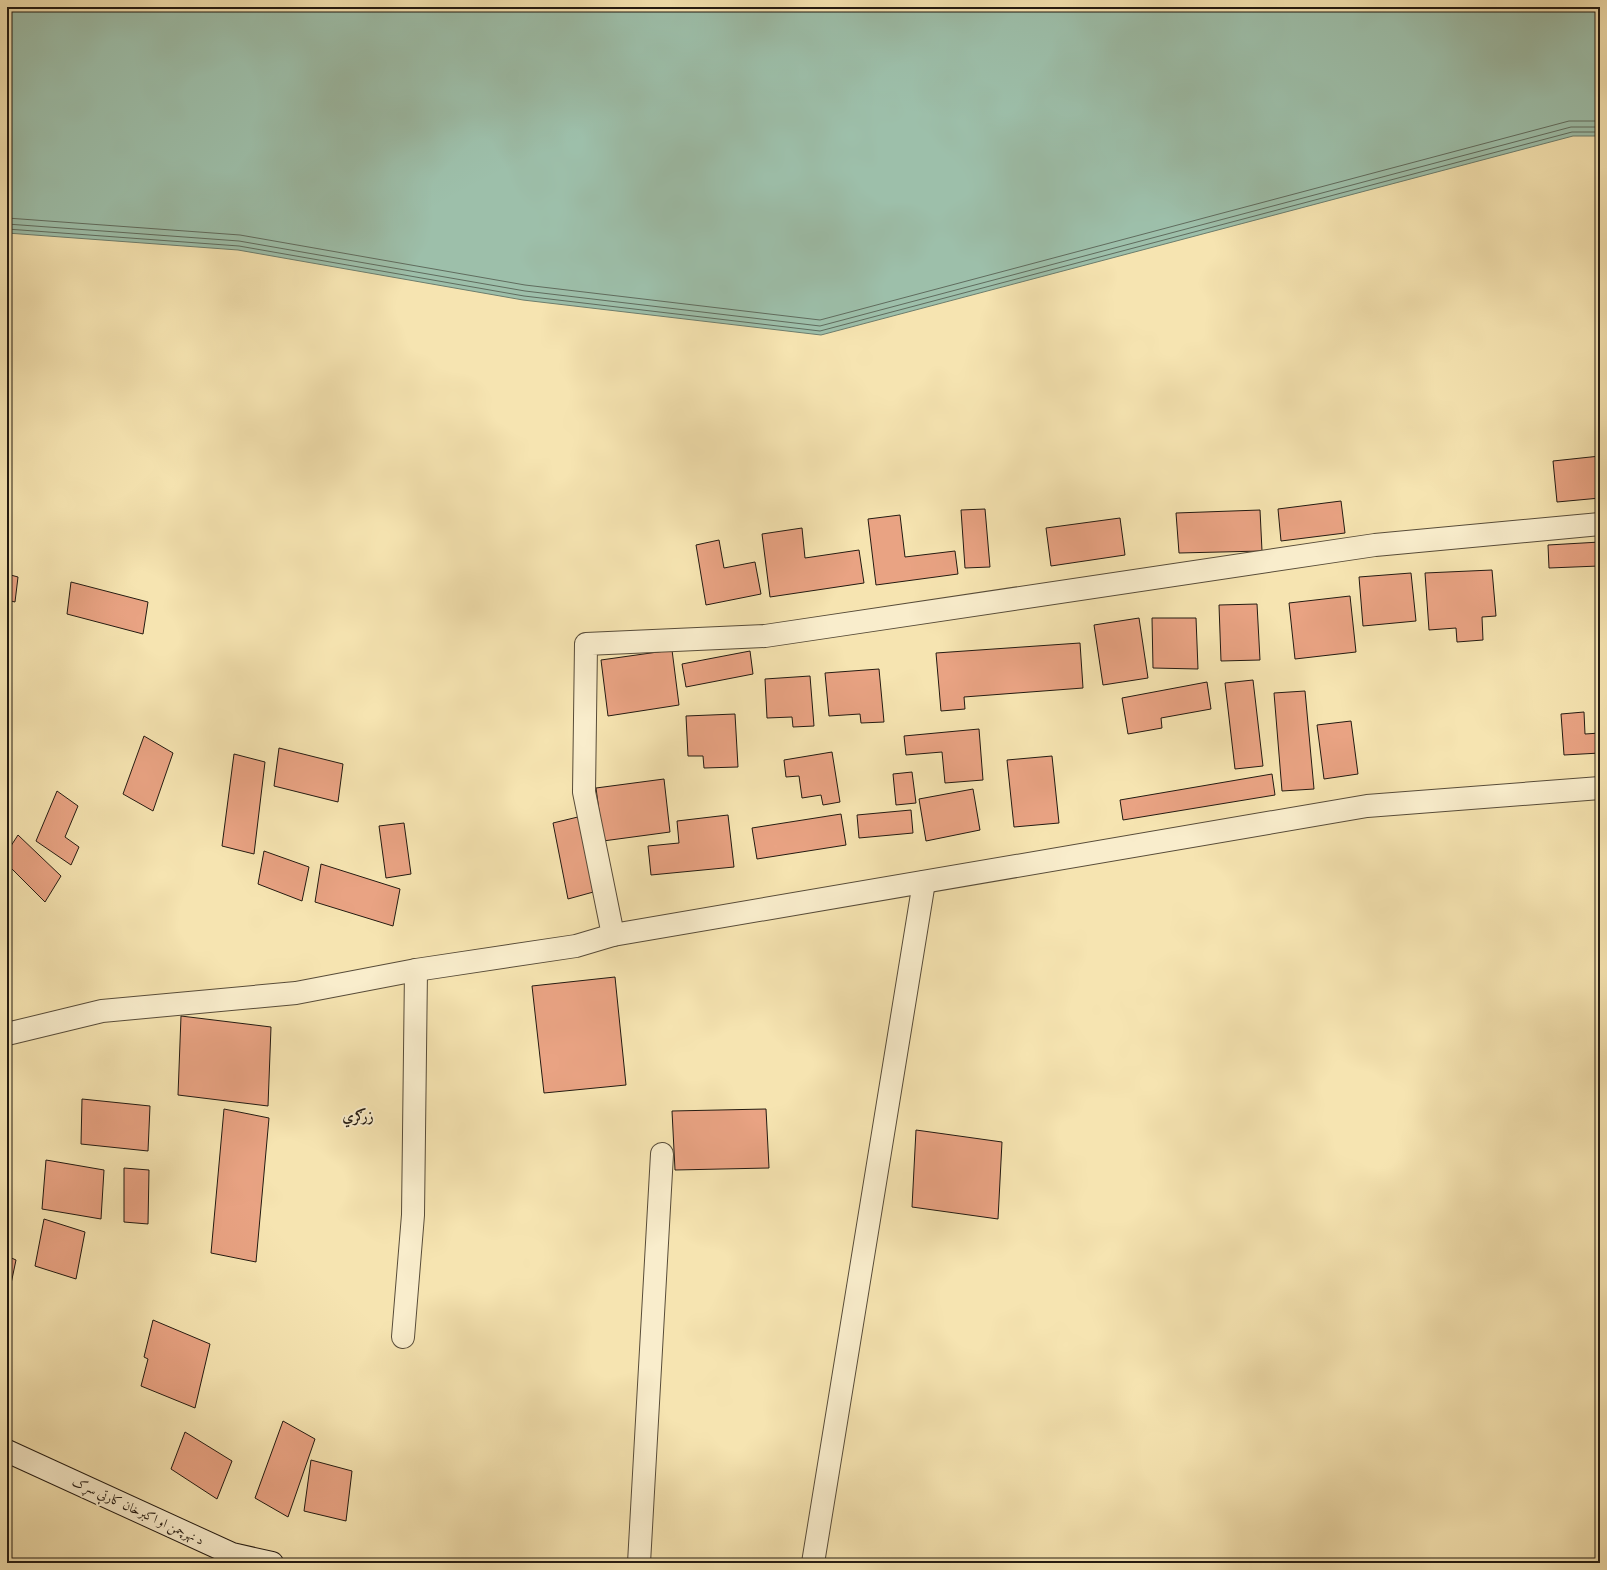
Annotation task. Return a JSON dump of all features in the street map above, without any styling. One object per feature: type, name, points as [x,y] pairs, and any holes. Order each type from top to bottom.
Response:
[{"type":"street","points":[[613,935],[584,792],[586,644],[765,636],[1375,545],[1600,524]]},
{"type":"street","points":[[7,1034],[102,1011],[296,993],[416,970],[576,946],[613,935],[1367,806],[1600,788]]},
{"type":"street","points":[[813,1563],[924,882]]},
{"type":"street","points":[[403,1337],[413,1215],[416,970]]},
{"type":"street","points":[[639,1563],[662,1154]]},
{"type":"street","name":"د نهرچمن او اکبرخان کارتې سړک","points":[[7,1451],[232,1554],[272,1563]]},
{"type":"water","points":[[7,7],[1600,7],[1600,136],[1573,136],[821,335],[523,300],[238,250],[7,233]]},
{"type":"building","points":[[1600,456],[1600,498],[1557,502],[1553,461]]},
{"type":"building","points":[[1341,501],[1345,533],[1281,541],[1278,509]]},
{"type":"building","points":[[985,509],[990,567],[965,568],[961,510]]},
{"type":"building","points":[[1260,510],[1262,551],[1179,553],[1176,513]]},
{"type":"building","points":[[900,515],[905,557],[955,551],[958,574],[876,585],[868,519]]},
{"type":"building","points":[[1120,518],[1125,555],[1051,566],[1046,528]]},
{"type":"building","points":[[802,528],[805,558],[859,550],[864,583],[770,597],[762,534]]},
{"type":"building","points":[[719,540],[724,568],[755,562],[761,594],[706,605],[696,545]]},
{"type":"building","points":[[1600,542],[1600,582],[1599,566],[1549,568],[1548,545]]},
{"type":"building","points":[[1492,570],[1496,616],[1482,617],[1483,640],[1457,642],[1456,628],[1429,630],[1425,573]]},
{"type":"building","points":[[1411,573],[1416,621],[1363,626],[1359,577]]},
{"type":"building","points":[[7,574],[18,577],[15,602],[7,600]]},
{"type":"building","points":[[71,582],[148,602],[143,634],[67,614]]},
{"type":"building","points":[[1350,596],[1356,652],[1295,659],[1289,603]]},
{"type":"building","points":[[1257,604],[1260,660],[1221,661],[1219,605]]},
{"type":"building","points":[[1139,618],[1148,678],[1103,685],[1094,625]]},
{"type":"building","points":[[1152,618],[1196,618],[1198,669],[1153,668]]},
{"type":"building","points":[[1080,643],[1083,688],[964,697],[965,709],[941,711],[936,653]]},
{"type":"building","points":[[672,650],[679,705],[608,716],[601,660]]},
{"type":"building","points":[[750,651],[753,674],[686,687],[682,664]]},
{"type":"building","points":[[879,669],[884,722],[861,723],[860,714],[829,716],[825,673]]},
{"type":"building","points":[[810,676],[814,726],[793,727],[792,717],[767,718],[765,679]]},
{"type":"building","points":[[1253,680],[1263,766],[1235,769],[1225,683]]},
{"type":"building","points":[[1207,682],[1211,709],[1161,718],[1162,728],[1128,734],[1122,698]]},
{"type":"building","points":[[1305,691],[1314,789],[1282,791],[1274,693]]},
{"type":"building","points":[[1584,712],[1585,734],[1600,733],[1600,753],[1564,755],[1561,714]]},
{"type":"building","points":[[735,714],[738,767],[704,768],[703,756],[688,756],[686,716]]},
{"type":"building","points":[[1351,721],[1358,774],[1324,779],[1317,725]]},
{"type":"building","points":[[979,729],[983,780],[945,783],[942,752],[906,755],[904,736]]},
{"type":"building","points":[[144,736],[173,753],[153,811],[123,794]]},
{"type":"building","points":[[279,748],[343,764],[338,802],[274,786]]},
{"type":"building","points":[[832,752],[840,802],[823,805],[821,795],[802,798],[799,776],[786,777],[784,760]]},
{"type":"building","points":[[234,754],[265,762],[254,854],[222,846]]},
{"type":"building","points":[[1052,756],[1059,823],[1014,827],[1007,760]]},
{"type":"building","points":[[912,772],[916,803],[896,805],[893,774]]},
{"type":"building","points":[[1272,774],[1275,795],[1123,820],[1120,800]]},
{"type":"building","points":[[664,779],[670,832],[603,841],[596,788]]},
{"type":"building","points":[[973,789],[980,830],[926,841],[919,799]]},
{"type":"building","points":[[57,791],[78,806],[65,837],[79,847],[71,865],[36,841]]},
{"type":"building","points":[[911,810],[913,833],[859,838],[857,815]]},
{"type":"building","points":[[841,814],[846,845],[757,859],[752,828]]},
{"type":"building","points":[[728,815],[734,867],[651,875],[648,846],[679,843],[677,821]]},
{"type":"building","points":[[582,816],[597,891],[568,899],[553,823]]},
{"type":"building","points":[[404,823],[411,874],[386,878],[379,826]]},
{"type":"building","points":[[18,835],[61,876],[45,902],[7,864],[7,852]]},
{"type":"building","points":[[264,851],[309,867],[302,901],[258,884]]},
{"type":"building","points":[[321,864],[400,889],[393,926],[315,902]]},
{"type":"building","points":[[615,977],[626,1085],[544,1093],[532,986]]},
{"type":"building","points":[[181,1016],[271,1027],[268,1106],[178,1095]]},
{"type":"building","points":[[82,1099],[150,1106],[148,1151],[81,1144]]},
{"type":"building","points":[[224,1109],[269,1118],[256,1262],[211,1253]]},
{"type":"building","points":[[766,1109],[769,1168],[675,1170],[672,1111]]},
{"type":"building","points":[[916,1130],[1002,1142],[998,1219],[912,1207]]},
{"type":"building","points":[[46,1160],[104,1170],[101,1219],[42,1209]]},
{"type":"building","points":[[124,1168],[149,1170],[148,1224],[124,1222]]},
{"type":"building","points":[[44,1219],[85,1232],[76,1279],[35,1266]]},
{"type":"building","points":[[7,1256],[16,1260],[7,1303]]},
{"type":"building","points":[[153,1320],[210,1344],[195,1408],[141,1386],[148,1359],[144,1357]]},
{"type":"building","points":[[283,1421],[315,1439],[288,1517],[255,1498]]},
{"type":"building","points":[[185,1432],[232,1461],[217,1499],[171,1469]]},
{"type":"building","points":[[311,1460],[352,1471],[346,1521],[304,1511]]},
{"type":"district","name":"زرګري","points":[[358,1116]]}]
